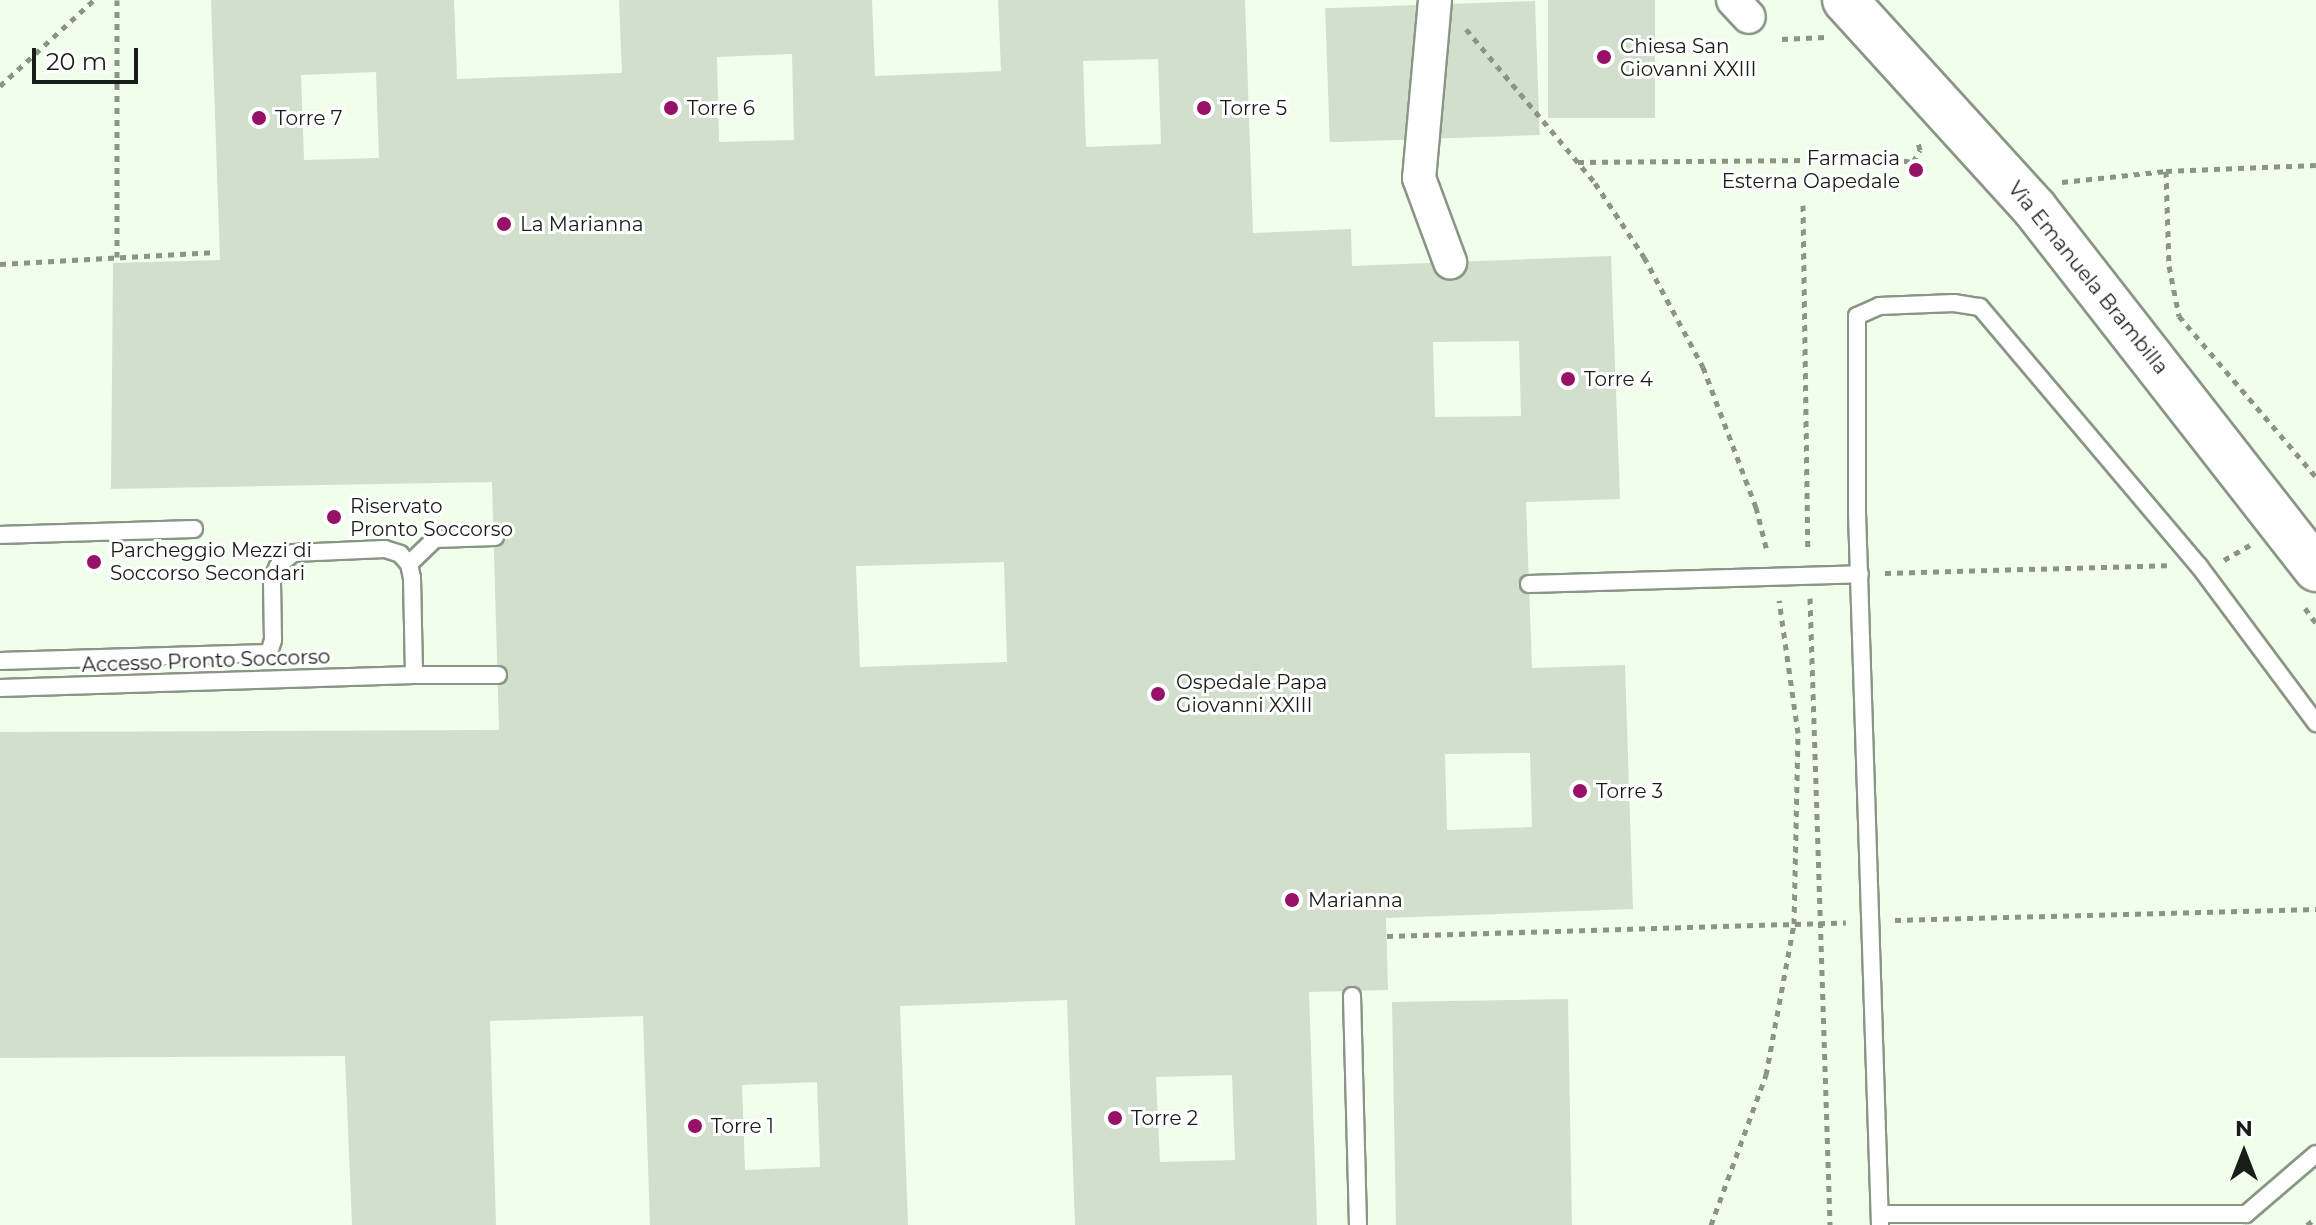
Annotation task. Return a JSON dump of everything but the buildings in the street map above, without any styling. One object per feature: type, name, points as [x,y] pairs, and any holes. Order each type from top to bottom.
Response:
[{"type":"street","points":[[1435,0],[1419,178],[1450,262]]},
{"type":"street","name":"Via Emanuela Brambilla","points":[[1845,0],[2071,253],[2316,569]]},
{"type":"lane","points":[[2316,723],[2199,566],[1980,307],[1954,303],[1879,306],[1857,316],[1867,921],[1880,1220],[2246,1214],[2316,1154]]},
{"type":"lane","points":[[0,535],[194,529]]},
{"type":"lane","points":[[414,675],[409,564],[435,539],[495,537]]},
{"type":"lane","name":"Accesso Pronto Soccorso","points":[[0,661],[269,653],[273,640],[272,580],[278,566],[293,553],[385,549],[400,554],[409,564]]},
{"type":"lane","points":[[1529,584],[1860,574]]},
{"type":"lane","name":"Accesso Pronto Soccorso","points":[[0,688],[498,675]]},
{"type":"lane","points":[[1352,996],[1358,1225]]},
{"type":"path","points":[[0,86],[94,0]]},
{"type":"path","points":[[117,0],[117,257]]},
{"type":"path","points":[[1435,0],[1455,16],[1577,162],[1644,257],[1703,367],[1756,507],[1773,575],[1798,733],[1794,924],[1766,1075],[1711,1225]]},
{"type":"path","points":[[1782,39],[1827,37],[1837,48]]},
{"type":"path","points":[[1577,162],[1892,159],[1913,162],[1920,150],[1915,132]]},
{"type":"path","points":[[2014,186],[2166,171],[2316,165]]},
{"type":"path","points":[[2166,171],[2169,266],[2179,316],[2316,477]]},
{"type":"path","points":[[1803,205],[1809,574],[1830,1225]]},
{"type":"path","points":[[0,264],[212,252]]},
{"type":"path","points":[[1860,574],[2199,566],[2228,559],[2256,541]]},
{"type":"path","points":[[2307,1225],[2316,1218]]},
{"type":"place","name":"Chiesa San Giovanni XXIII","points":[[1604,57]]},
{"type":"place","name":"Torre 6","points":[[671,108]]},
{"type":"place","name":"Torre 5","points":[[1204,108]]},
{"type":"place","name":"Torre 7","points":[[259,118]]},
{"type":"place","name":"Farmacia Esterna Oapedale","points":[[1916,170]]},
{"type":"place","name":"La Marianna","points":[[504,224]]},
{"type":"place","name":"Torre 4","points":[[1568,379]]},
{"type":"place","name":"Riservato Pronto Soccorso","points":[[334,517]]},
{"type":"place","name":"Parcheggio Mezzi di Soccorso Secondari","points":[[94,562]]},
{"type":"place","name":"Ospedale Papa Giovanni XXIII","points":[[1158,694]]},
{"type":"place","name":"Torre 3","points":[[1580,791]]},
{"type":"place","name":"Marianna","points":[[1292,900]]},
{"type":"place","name":"Torre 2","points":[[1115,1118]]},
{"type":"place","name":"Torre 1","points":[[695,1126]]}]
